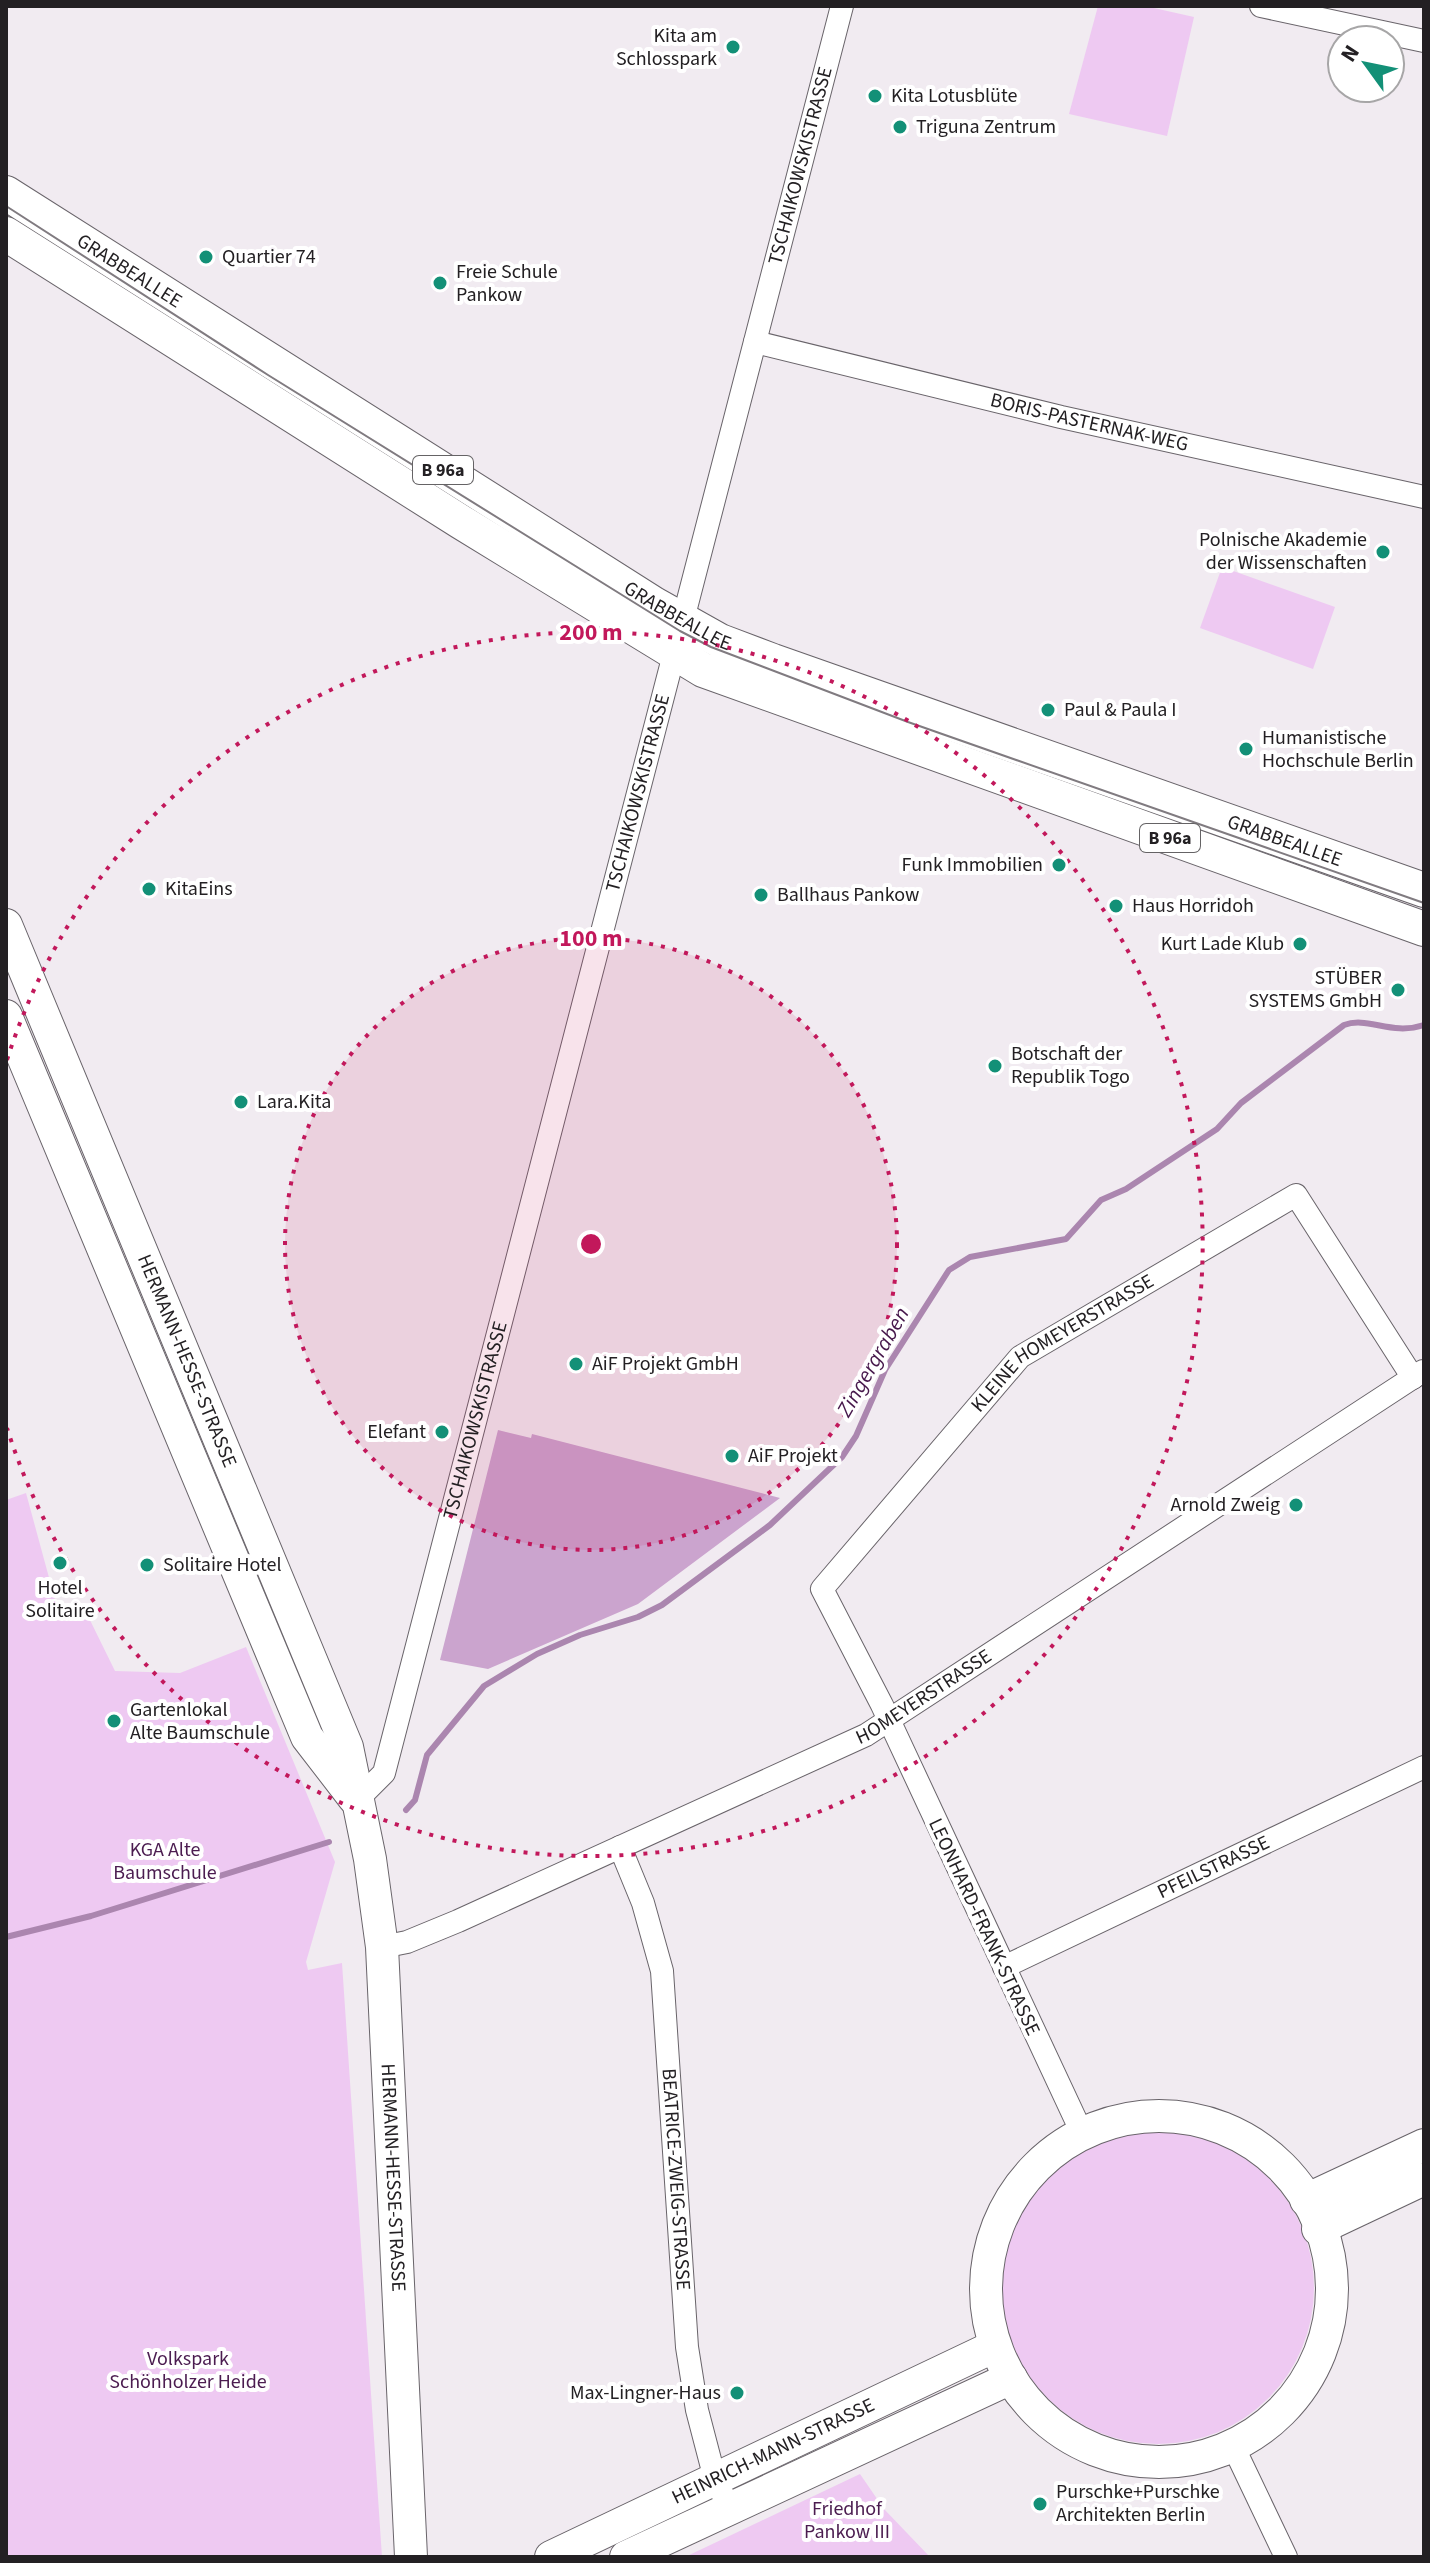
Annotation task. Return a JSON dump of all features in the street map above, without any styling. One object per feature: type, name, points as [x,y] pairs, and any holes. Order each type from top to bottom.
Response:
[{"type":"main road","name":"GRABBEALLEE","points":[[6,193],[720,641],[1424,890]]},
{"type":"main road","name":"GRABBEALLEE","points":[[6,234],[674,654],[748,688],[1424,929]]},
{"type":"main road","name":"HERMANN-HESSE-STRASSE","points":[[6,925],[347,1747],[370,1859],[382,1947],[411,2557]]},
{"type":"main road","name":"HERMANN-HESSE-STRASSE","points":[[6,1016],[307,1737],[356,1801]]},
{"type":"main road","points":[[1129,2117],[1189,2118],[1224,2128],[1262,2150],[1312,2215],[1331,2288],[1327,2326],[1313,2368],[1285,2408],[1260,2432],[1234,2448],[1207,2458],[1127,2460],[1071,2436],[1033,2407],[1011,2378],[995,2346],[987,2312],[986,2277],[998,2227],[1023,2182],[1049,2152],[1081,2131],[1129,2117]]},
{"type":"main road","points":[[1312,2215],[1424,2145]]},
{"type":"main road","points":[[1312,2215],[1424,2179]]},
{"type":"main road","name":"HEINRICH-MANN-STRASSE","points":[[551,2557],[995,2346]]},
{"type":"main road","name":"HEINRICH-MANN-STRASSE","points":[[626,2557],[731,2511],[1011,2378]]},
{"type":"street","name":"TSCHAIKOWSKISTRASSE","points":[[356,1801],[384,1773],[842,6]]},
{"type":"street","points":[[1261,6],[1424,41]]},
{"type":"street","name":"BORIS-PASTERNAK-WEG","points":[[755,342],[1061,417],[1424,497]]},
{"type":"street","name":"KLEINE HOMEYERSTRASSE","points":[[889,1722],[822,1589],[1020,1357],[1296,1195],[1419,1374]]},
{"type":"street","name":"HOMEYERSTRASSE","points":[[382,1947],[407,1942],[889,1722],[1419,1374]]},
{"type":"street","name":"LEONHARD-FRANK-STRASSE","points":[[889,1722],[1081,2131]]},
{"type":"street","name":"PFEILSTRASSE","points":[[1004,1967],[1424,1767]]},
{"type":"street","name":"BEATRICE-ZWEIG-STRASSE","points":[[620,1847],[643,1903],[662,1971],[687,2347],[715,2479],[731,2511]]},
{"type":"street","points":[[1234,2448],[1286,2557]]},
{"type":"green space","points":[[1098,6],[1145,6],[1194,17],[1167,136],[1069,114]]},
{"type":"green space","points":[[1222,567],[1335,607],[1313,669],[1200,628]]},
{"type":"green space","name":"Volkspark Schönholzer Heide","points":[[26,1493],[60,1618],[86,1612],[115,1671],[180,1673],[246,1647],[335,1862],[306,1962],[308,1970],[342,1963],[382,2557],[6,2557],[6,1500]]},
{"type":"green space","points":[[1143,2132],[1173,2132],[1203,2138],[1232,2150],[1257,2167],[1279,2189],[1296,2214],[1308,2243],[1314,2288],[1308,2333],[1296,2362],[1279,2387],[1257,2409],[1232,2426],[1203,2438],[1173,2444],[1143,2444],[1113,2438],[1084,2426],[1059,2409],[1037,2387],[1020,2362],[1008,2333],[1002,2303],[1002,2273],[1008,2243],[1020,2214],[1037,2189],[1059,2167],[1084,2150],[1113,2138]]},
{"type":"green space","name":"Friedhof Pankow III","points":[[860,2474],[884,2509],[930,2557],[685,2557]]},
{"type":"shaded area","points":[[498,1430],[531,1438],[532,1434],[780,1498],[638,1604],[488,1669],[440,1660]]},
{"type":"waterway","name":"Zingergraben","points":[[406,1810],[415,1800],[427,1755],[484,1686],[537,1654],[580,1635],[638,1617],[662,1605],[770,1525],[842,1457],[856,1436],[885,1370],[949,1270],[970,1257],[1066,1239],[1101,1200],[1126,1189],[1217,1129],[1241,1103],[1344,1025],[1362,1023],[1401,1028],[1424,1025]]},
{"type":"waterway","name":"Zingergraben","points":[[6,1937],[91,1916],[329,1842]]},
{"type":"tram line","points":[[6,206],[268,375],[680,631],[711,647],[908,722],[1424,903]]},
{"type":"place","name":"Kita am Schlosspark","points":[[733,47]]},
{"type":"place","name":"Kita Lotusblüte","points":[[875,96]]},
{"type":"place","name":"Triguna Zentrum","points":[[900,127]]},
{"type":"place","name":"Quartier 74","points":[[206,257]]},
{"type":"place","name":"Freie Schule Pankow","points":[[440,283]]},
{"type":"place","name":"Polnische Akademie der Wissenschaften","points":[[1383,552]]},
{"type":"place","name":"Paul & Paula I","points":[[1048,710]]},
{"type":"place","name":"Humanistische Hochschule Berlin","points":[[1246,749]]},
{"type":"place","name":"Funk Immobilien","points":[[1059,865]]},
{"type":"place","name":"KitaEins","points":[[149,889]]},
{"type":"place","name":"Ballhaus Pankow","points":[[761,895]]},
{"type":"place","name":"Haus Horridoh","points":[[1116,906]]},
{"type":"place","name":"Kurt Lade Klub","points":[[1300,944]]},
{"type":"place","name":"STÜBER SYSTEMS GmbH","points":[[1398,990]]},
{"type":"place","name":"Botschaft der Republik Togo","points":[[995,1066]]},
{"type":"place","name":"Lara.Kita","points":[[241,1102]]},
{"type":"place","name":"AiF Projekt GmbH","points":[[576,1364]]},
{"type":"place","name":"Elefant","points":[[442,1432]]},
{"type":"place","name":"AiF Projekt","points":[[732,1456]]},
{"type":"place","name":"Arnold Zweig","points":[[1296,1505]]},
{"type":"place","name":"Hotel Solitaire","points":[[60,1563]]},
{"type":"place","name":"Solitaire Hotel","points":[[147,1565]]},
{"type":"place","name":"Gartenlokal Alte Baumschule","points":[[114,1721]]},
{"type":"place","name":"Max-Lingner-Haus","points":[[737,2393]]},
{"type":"place","name":"Purschke+Purschke Architekten Berlin","points":[[1040,2504]]},
{"type":"park label","name":"KGA Alte Baumschule","points":[[165,1862]]}]
